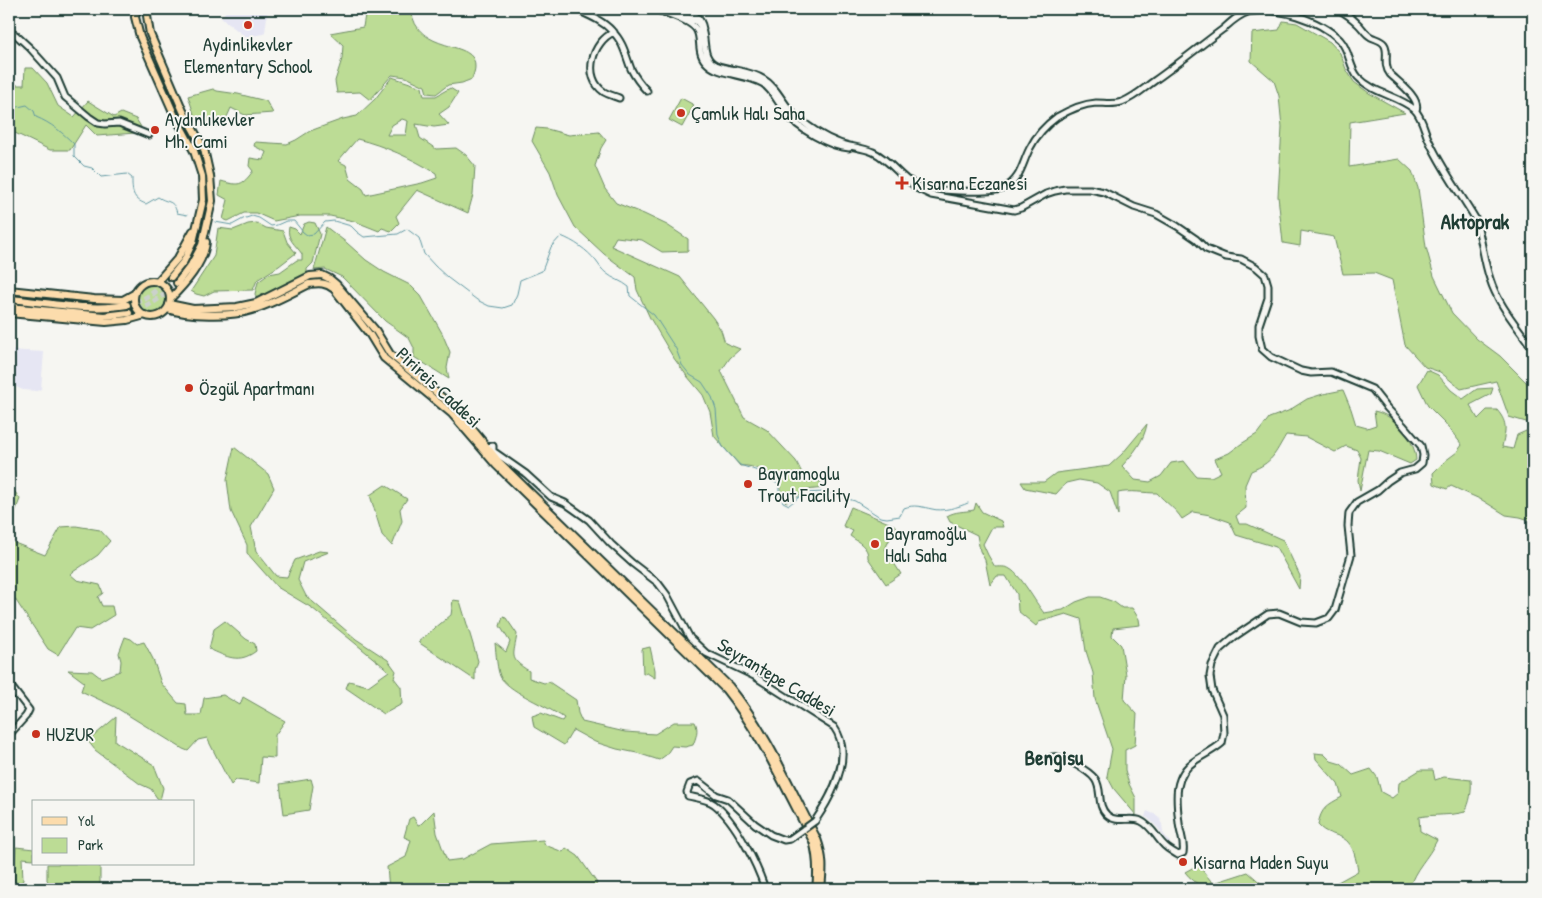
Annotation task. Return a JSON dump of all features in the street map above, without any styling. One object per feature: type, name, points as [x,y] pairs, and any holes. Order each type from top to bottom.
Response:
[{"type":"main road","points":[[135,9],[140,37],[168,100],[194,151],[202,176],[203,200],[193,242],[184,261],[171,277]]},
{"type":"main road","points":[[149,11],[150,34],[204,149],[210,176],[212,201],[202,245],[191,265],[177,283]]},
{"type":"main road","points":[[9,290],[94,299],[123,300],[134,294],[141,284],[146,281],[160,279],[178,258],[199,219]]},
{"type":"main road","points":[[9,313],[106,322],[144,316],[157,316],[196,268],[206,248],[208,223]]},
{"type":"main road","name":"Pirireis Caddesi","points":[[170,302],[182,308],[193,309],[237,307],[256,303],[310,276],[322,275],[336,284],[376,331],[390,354],[456,409],[487,447]]},
{"type":"main road","points":[[160,279],[167,288],[170,302]]},
{"type":"main road","points":[[134,294],[136,307],[144,316]]},
{"type":"main road","points":[[9,298],[96,307],[127,305]]},
{"type":"main road","points":[[9,307],[104,316],[129,313]]},
{"type":"main road","points":[[487,447],[496,465],[725,690],[736,704],[758,738],[813,841],[817,854],[818,868],[816,889]]},
{"type":"main road","points":[[487,447],[499,462],[729,686],[741,701],[818,839],[824,868],[821,889]]},
{"type":"street","points":[[575,9],[596,19],[614,32],[619,38],[634,74],[647,92]]},
{"type":"street","points":[[654,9],[693,26],[697,32],[699,49],[703,60],[710,67],[744,76],[761,83],[770,90],[790,118],[824,141],[837,146],[854,147]]},
{"type":"street","points":[[665,9],[698,23],[708,58]]},
{"type":"street","points":[[681,9],[698,17],[703,26],[702,34]]},
{"type":"street","points":[[1338,9],[1351,17],[1368,35],[1383,42],[1386,46],[1385,66],[1389,73],[1407,90],[1416,102],[1418,107],[1416,110]]},
{"type":"street","points":[[699,49],[710,61],[719,66],[753,74],[764,79],[773,87],[798,118],[836,142],[870,151],[880,156],[914,185],[928,189],[963,191],[1002,189],[1011,184],[1018,176],[1030,148],[1041,132],[1050,122],[1069,110],[1096,103],[1116,104],[1137,94],[1223,29],[1234,18],[1247,12],[1258,10],[1292,15],[1319,26],[1340,41],[1345,48],[1353,71],[1371,88],[1416,110],[1432,147],[1475,218],[1486,266],[1496,293],[1533,348]]},
{"type":"street","points":[[9,32],[16,35],[30,48],[57,78],[65,96],[89,117],[98,123],[119,123],[149,135]]},
{"type":"street","points":[[614,32],[605,37],[594,51],[592,72],[601,90],[619,98]]},
{"type":"street","points":[[910,181],[916,188],[932,195],[1014,210],[1055,191],[1090,189],[1104,192],[1134,207],[1156,214],[1177,226],[1196,239],[1206,249],[1216,254],[1241,259],[1256,267],[1265,275],[1268,285],[1268,298],[1259,324],[1262,349],[1271,357],[1301,371],[1310,373],[1331,372],[1372,389],[1421,446],[1424,455],[1422,463],[1415,469],[1400,473],[1378,490],[1357,502],[1349,513],[1348,526],[1351,555],[1335,610],[1329,618],[1316,623],[1301,622],[1278,613],[1268,614],[1220,649],[1212,665],[1210,676],[1212,690],[1223,715],[1223,738],[1222,743],[1196,760],[1184,770],[1180,777],[1176,794],[1179,825],[1184,846],[1183,853],[1178,855],[1165,846],[1143,822],[1110,817],[1106,814],[1100,803],[1098,785],[1095,779],[1061,757],[1052,757]]},
{"type":"street","name":"Seyrantepe Caddesi","points":[[487,447],[526,474],[551,497],[565,503],[589,520],[611,544],[658,583],[667,595],[690,638],[706,653],[754,676],[834,727],[839,735],[841,768],[825,805],[815,821],[790,839],[784,840],[771,835],[755,824],[728,799],[716,795],[698,781],[690,784],[687,792],[688,796],[701,798],[713,803],[729,820],[746,846],[762,878],[765,889]]},
{"type":"street","points":[[9,686],[27,705],[29,710],[9,735]]},
{"type":"street","points":[[9,691],[19,696]]},
{"type":"street","points":[[9,879],[14,889]]},
{"type":"shaded area","name":"Aydinlikevler Elementary School","points":[[227,9],[268,9],[265,32],[246,37],[221,18]]},
{"type":"shaded area","points":[[9,350],[44,352],[41,389],[37,391],[23,390],[9,384]]},
{"type":"shaded area","points":[[1147,811],[1156,815],[1161,820],[1163,833],[1170,842],[1168,844],[1158,828],[1145,817]]},
{"type":"green space","points":[[366,9],[411,9],[415,24],[423,34],[467,52],[473,58],[475,67],[472,79],[448,85],[436,94],[427,93],[425,86],[406,77],[392,75],[370,100],[360,92],[337,93],[335,81],[342,59],[343,45],[330,33],[363,27]]},
{"type":"green space","points":[[1283,21],[1297,23],[1330,42],[1340,53],[1346,69],[1354,82],[1369,93],[1405,113],[1350,122],[1349,167],[1399,159],[1412,171],[1418,188],[1426,247],[1434,276],[1452,313],[1477,339],[1500,356],[1533,389],[1533,424],[1509,417],[1496,381],[1461,389],[1440,372],[1425,367],[1405,345],[1392,280],[1374,273],[1343,274],[1334,237],[1301,231],[1300,246],[1283,243],[1278,196],[1282,127],[1279,96],[1274,81],[1251,61],[1252,33],[1279,30]]},
{"type":"green space","points":[[25,68],[33,68],[47,83],[58,106],[74,117],[88,101],[114,117],[121,113],[136,119],[141,127],[135,133],[97,136],[86,125],[70,150],[50,150],[15,133],[9,142],[9,82],[24,85]]},
{"type":"green space","points":[[392,77],[422,87],[424,96],[436,96],[450,88],[458,93],[449,107],[439,114],[449,125],[434,127],[416,124],[420,138],[436,149],[456,148],[466,155],[475,166],[473,195],[468,213],[417,190],[396,216],[399,223],[391,231],[382,228],[379,231],[354,221],[330,216],[300,216],[274,221],[256,213],[244,213],[228,221],[223,219],[228,200],[219,195],[221,181],[240,184],[253,171],[249,166],[250,158],[263,160],[266,152],[254,146],[255,142],[287,144],[310,131],[357,116],[375,99]],"holes":[[[402,119],[408,121],[406,135],[387,135],[392,125]],[[357,139],[407,157],[436,173],[437,178],[366,195],[363,189],[350,179],[346,165],[338,161]]]},
{"type":"green space","points":[[213,89],[266,101],[273,113],[245,115],[231,108],[223,126],[206,127],[196,120],[188,96]]},
{"type":"green space","name":"Çamlık Halı Saha","points":[[681,98],[694,105],[682,127],[669,120]]},
{"type":"green space","points":[[536,128],[569,135],[599,132],[606,140],[595,166],[605,189],[616,203],[667,225],[688,239],[688,251],[662,252],[642,240],[616,237],[611,246],[680,277],[713,318],[721,330],[725,343],[740,349],[730,358],[721,371],[744,417],[767,430],[796,461],[803,475],[818,480],[825,488],[805,490],[786,502],[781,495],[781,483],[757,468],[740,466],[714,436],[710,412],[703,395],[673,357],[650,318],[637,290],[635,277],[604,254],[575,227],[558,195],[550,172],[532,141]]},
{"type":"green space","points":[[309,222],[315,223],[320,234],[313,263],[307,269],[307,276],[257,300],[255,294],[258,282],[269,274],[280,272],[297,260],[302,260],[302,254],[292,242],[288,231],[289,227],[295,229],[300,234],[304,224]]},
{"type":"green space","points":[[257,223],[266,228],[283,231],[287,242],[296,253],[257,280],[253,290],[214,291],[204,296],[191,291],[214,256],[218,228],[233,230],[248,224]]},
{"type":"green space","points":[[326,227],[366,260],[384,272],[410,285],[421,296],[442,333],[450,352],[447,368],[449,379],[414,357],[414,348],[409,338],[385,321],[342,277],[325,269],[314,270]]},
{"type":"green space","points":[[152,282],[164,287],[169,299],[164,311],[152,316],[140,311],[135,299],[140,287]]},
{"type":"green space","points":[[1427,370],[1438,375],[1451,390],[1463,399],[1477,389],[1493,388],[1491,394],[1470,405],[1478,419],[1487,410],[1497,410],[1501,415],[1505,424],[1502,447],[1513,449],[1517,435],[1533,428],[1533,521],[1506,515],[1482,500],[1451,486],[1447,489],[1434,484],[1433,473],[1457,452],[1462,445],[1445,423],[1428,406],[1418,385]]},
{"type":"green space","points":[[1343,390],[1356,425],[1367,428],[1376,425],[1374,411],[1389,417],[1408,436],[1415,452],[1416,460],[1410,464],[1379,451],[1368,450],[1360,491],[1358,480],[1361,458],[1357,450],[1346,446],[1335,452],[1306,437],[1286,435],[1269,461],[1251,471],[1245,485],[1246,508],[1236,516],[1239,524],[1247,524],[1283,540],[1300,576],[1299,589],[1276,547],[1236,535],[1230,522],[1210,515],[1193,512],[1182,519],[1157,493],[1118,493],[1118,515],[1110,492],[1097,483],[1079,480],[1066,483],[1056,494],[1025,488],[1021,482],[1044,482],[1056,473],[1109,466],[1122,454],[1147,424],[1141,442],[1122,466],[1135,480],[1150,482],[1161,476],[1171,463],[1184,461],[1196,476],[1211,477],[1221,472],[1215,459],[1229,453],[1257,434],[1269,418],[1288,411],[1307,399]]},
{"type":"green space","points":[[234,447],[268,474],[274,488],[251,527],[256,551],[276,576],[287,577],[295,560],[319,551],[329,552],[303,562],[298,580],[306,596],[356,639],[388,660],[396,671],[394,678],[401,687],[402,704],[384,714],[346,688],[349,681],[368,686],[389,671],[312,608],[277,587],[247,553],[247,545],[231,511],[227,480]]},
{"type":"green space","points":[[385,485],[407,499],[400,509],[402,521],[392,546],[382,535],[370,495]]},
{"type":"green space","points":[[15,492],[20,499],[15,512],[12,542],[45,555],[61,527],[76,526],[100,530],[110,541],[98,555],[70,574],[77,580],[100,585],[103,593],[98,597],[102,606],[112,606],[114,615],[90,630],[75,628],[58,655],[48,649],[9,590],[9,493]]},
{"type":"green space","points":[[976,503],[982,512],[1001,521],[1003,527],[992,527],[983,544],[995,567],[1007,567],[1014,572],[1044,613],[1063,610],[1076,602],[1090,597],[1100,597],[1114,602],[1122,608],[1132,608],[1139,619],[1140,625],[1113,628],[1112,636],[1121,645],[1126,675],[1124,700],[1137,714],[1135,745],[1125,750],[1125,770],[1136,798],[1136,815],[1114,789],[1107,776],[1112,749],[1095,699],[1093,673],[1086,651],[1081,619],[1066,614],[1039,622],[1036,626],[1018,611],[1017,594],[1006,576],[997,576],[990,585],[977,535],[950,522],[947,516],[956,512],[974,510]]},
{"type":"green space","name":"Bayramoğlu Halı Saha","points":[[851,507],[896,526],[885,549],[901,574],[886,584],[868,558],[865,548],[850,536],[853,531],[843,526]]},
{"type":"green space","points":[[453,600],[460,601],[478,661],[475,670],[475,680],[418,642],[451,615]]},
{"type":"green space","points":[[503,617],[506,618],[517,634],[514,656],[518,663],[529,671],[529,678],[544,683],[549,682],[576,700],[582,722],[625,732],[655,734],[674,722],[695,722],[697,731],[693,745],[685,747],[672,746],[666,755],[659,760],[595,742],[573,730],[564,745],[534,727],[532,716],[541,713],[562,721],[564,718],[513,689],[501,678],[495,643],[506,652],[510,642],[500,626]]},
{"type":"green space","points":[[225,621],[246,639],[255,644],[256,651],[244,657],[233,658],[209,649],[214,629]]},
{"type":"green space","points":[[125,637],[137,644],[144,642],[153,659],[161,683],[178,703],[186,704],[187,715],[201,715],[204,698],[223,695],[240,705],[243,697],[285,721],[275,735],[275,758],[261,757],[259,783],[236,780],[231,785],[207,738],[198,740],[188,751],[115,707],[81,691],[84,682],[68,670],[92,671],[101,678],[120,671],[121,661],[119,653]]},
{"type":"green space","points":[[650,647],[655,678],[647,673],[643,674],[642,649]]},
{"type":"green space","points":[[116,717],[115,741],[154,765],[163,788],[160,800],[151,789],[140,784],[95,750],[88,741]]},
{"type":"green space","points":[[1315,753],[1324,754],[1331,761],[1341,764],[1353,775],[1371,769],[1377,777],[1381,792],[1392,798],[1398,793],[1399,783],[1420,770],[1433,770],[1435,780],[1444,777],[1471,780],[1470,797],[1465,812],[1419,817],[1420,831],[1437,840],[1418,869],[1409,889],[1319,889],[1320,887],[1336,883],[1358,871],[1350,844],[1343,838],[1327,832],[1318,825],[1325,808],[1342,797],[1338,784],[1316,759]]},
{"type":"green space","points":[[311,779],[313,786],[309,810],[284,814],[280,784]]},
{"type":"green space","points":[[434,811],[437,833],[447,861],[463,859],[491,844],[543,840],[545,845],[563,852],[566,848],[578,856],[597,883],[594,889],[389,889],[387,867],[406,857],[411,840],[404,837],[409,819],[413,817],[418,825]]},
{"type":"green space","points":[[16,847],[32,849],[32,859],[22,858],[23,880],[20,885],[16,883],[14,878]]},
{"type":"green space","points":[[47,866],[100,866],[100,889],[54,889],[47,880]]},
{"type":"green space","points":[[1199,866],[1214,883],[1248,872],[1264,886],[1272,885],[1280,889],[1246,889],[1231,885],[1221,889],[1202,889],[1185,872]]},
{"type":"waterway","points":[[9,116],[18,107],[27,105],[34,111],[36,117],[47,122],[74,144],[74,156],[84,166],[92,168],[101,177],[127,174],[132,178],[133,191],[138,200],[146,204],[158,197],[172,204],[177,213],[187,215]]},
{"type":"waterway","points":[[215,222],[232,225],[252,216],[271,226],[286,221],[294,221],[307,235],[314,234],[325,222],[334,221],[351,226],[364,237],[398,234],[407,229],[419,238],[424,254],[448,278],[477,300],[489,306],[503,308],[512,305],[520,280],[542,271],[551,247],[561,236],[580,246],[606,273],[629,287],[630,296],[654,315],[676,349],[682,365],[690,375],[702,382],[712,397],[716,409],[718,435],[723,447],[740,465],[758,471],[779,485],[779,493],[783,502],[789,505],[804,493],[824,492],[855,501],[880,517],[887,518],[900,516],[904,508],[911,506],[941,510],[968,503]]},
{"type":"tunnel","points":[[127,305],[146,298],[171,277]]},
{"type":"tunnel","points":[[129,313],[154,301],[177,283]]},
{"type":"place","name":"Aydinlikevler Elementary School","points":[[248,25]]},
{"type":"place","name":"Çamlık Halı Saha","points":[[681,113]]},
{"type":"place","name":"Aydınlıkevler Mh. Cami","points":[[155,130]]},
{"type":"place","name":"Kisarna Eczanesi","points":[[902,183]]},
{"type":"place","name":"Özgül Apartmanı","points":[[189,388]]},
{"type":"place","name":"Bayramoglu Trout Facility","points":[[748,484]]},
{"type":"place","name":"Bayramoğlu Halı Saha","points":[[875,544]]},
{"type":"place","name":"HUZUR","points":[[36,734]]},
{"type":"place","name":"Kisarna Maden Suyu","points":[[1183,862]]},
{"type":"district","name":"Aktoprak","points":[[1475,222]]},
{"type":"district","name":"Bengisu","points":[[1054,758]]}]
